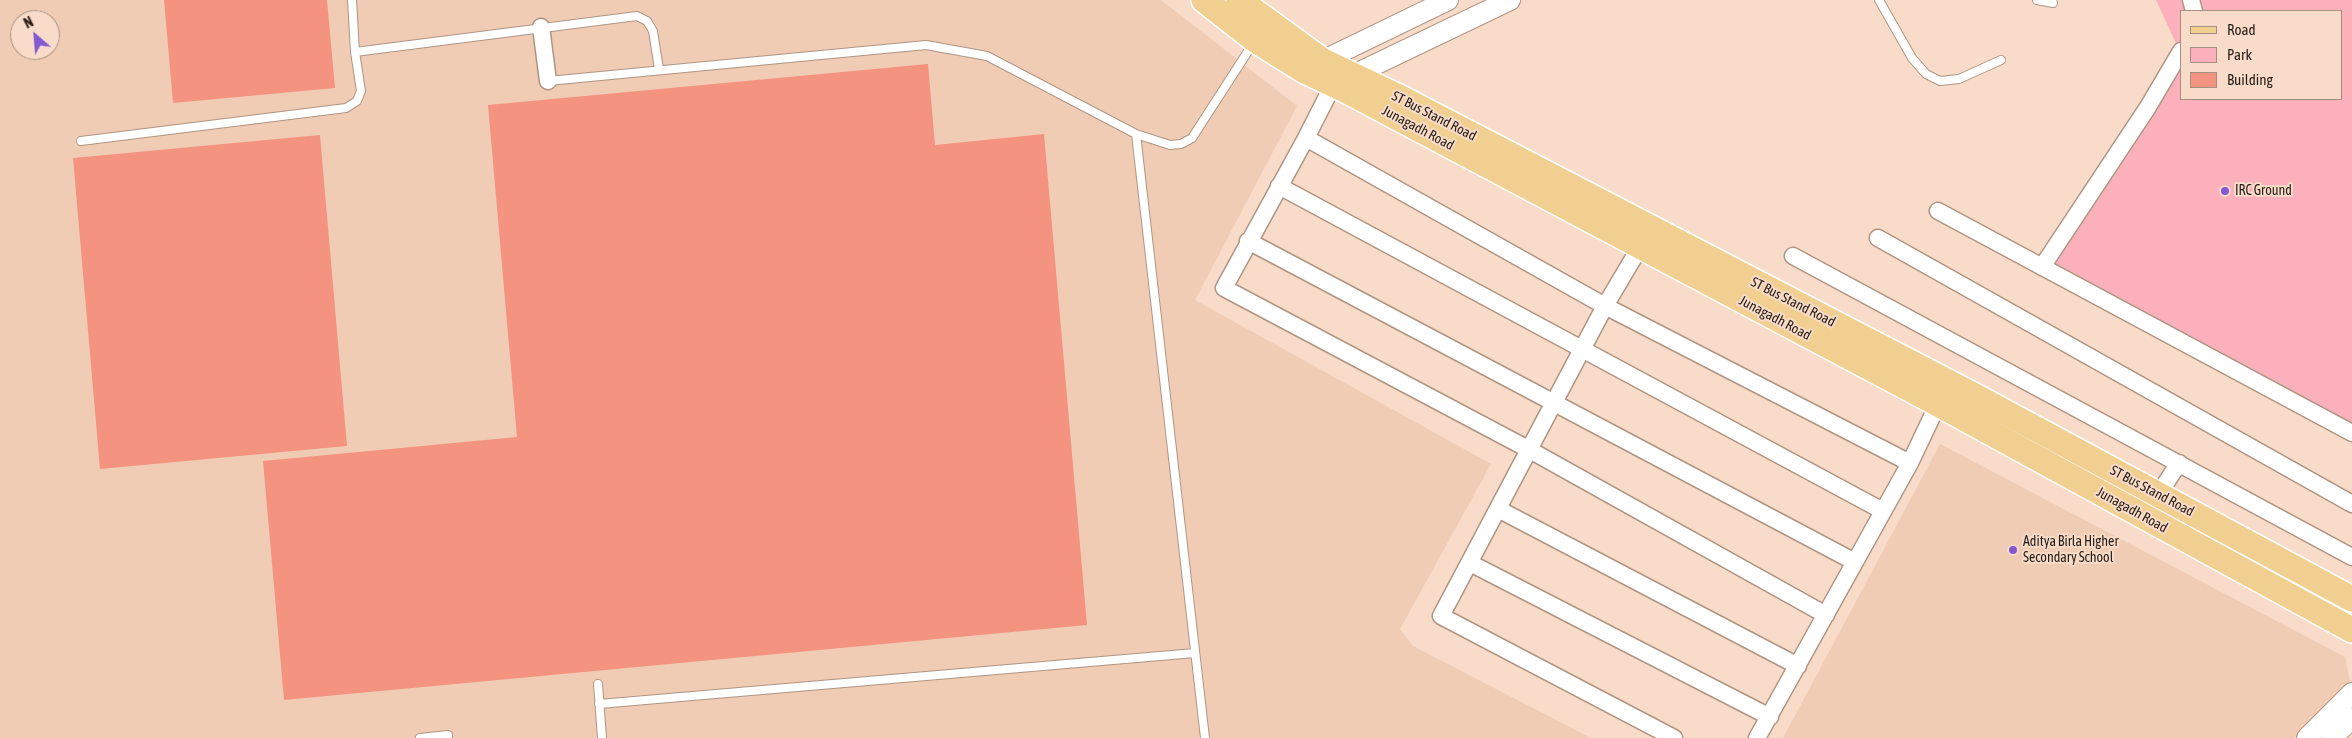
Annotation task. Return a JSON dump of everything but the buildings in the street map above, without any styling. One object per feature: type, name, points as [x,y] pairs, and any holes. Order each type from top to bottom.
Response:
[{"type":"main road","points":[[1204,0],[1255,40],[1313,65]]},
{"type":"main road","name":"ST Bus Stand Road","points":[[1244,1],[1313,65],[1343,81],[1401,98],[1975,396],[2352,599]]},
{"type":"main road","name":"Junagadh Road","points":[[1343,81],[1640,247],[1938,404],[2352,630]]},
{"type":"street","points":[[1313,65],[1448,0]]},
{"type":"street","points":[[1510,0],[1343,81],[1306,138],[1224,288],[1528,449],[1826,616]]},
{"type":"street","points":[[541,28],[548,81]]},
{"type":"street","points":[[2042,266],[2148,107],[2180,53]]},
{"type":"street","points":[[1306,138],[1605,306],[1910,462]]},
{"type":"street","points":[[1279,186],[1883,511]]},
{"type":"street","points":[[1938,211],[2352,433]]},
{"type":"street","points":[[1878,238],[2352,504]]},
{"type":"street","points":[[1248,241],[1855,562]]},
{"type":"street","points":[[1640,247],[1605,306],[1441,616],[1674,738]]},
{"type":"street","points":[[1793,256],[2352,557]]},
{"type":"street","points":[[1757,738],[1910,462],[1938,404]]},
{"type":"street","points":[[2158,495],[2179,463]]},
{"type":"street","points":[[1498,510],[1798,666]]},
{"type":"street","points":[[1470,563],[1770,717]]},
{"type":"street","points":[[2307,738],[2352,693]]},
{"type":"street","points":[[2332,738],[2352,718]]},
{"type":"lane","points":[[81,141],[346,108],[357,101],[361,91],[355,52],[352,0]]},
{"type":"lane","points":[[1879,0],[1912,58],[1926,74],[1940,81],[1959,78],[2001,60]]},
{"type":"lane","points":[[2037,0],[2052,3]]},
{"type":"lane","points":[[355,52],[637,16],[647,21],[653,31],[659,69]]},
{"type":"lane","points":[[548,81],[926,45],[987,56],[1136,134],[1170,145],[1181,144],[1192,138],[1255,40]]},
{"type":"lane","points":[[1136,134],[1205,738]]},
{"type":"lane","points":[[599,704],[1195,652]]},
{"type":"lane","points":[[598,684],[602,738]]},
{"type":"lane","points":[[420,738],[448,735],[448,738]]},
{"type":"shaded area","points":[[0,0],[1161,0],[1297,106],[1195,300],[1491,464],[1400,629],[1413,646],[1591,738],[0,738]]},
{"type":"shaded area","name":"Aditya Birla Higher Secondary School","points":[[1940,444],[2345,657],[2350,682],[2294,738],[1783,738]]},
{"type":"green space","name":"IRC Ground","points":[[2156,0],[2352,0],[2352,427],[2046,273],[2180,64],[2180,100],[2342,100],[2342,10],[2180,10],[2180,52]]},
{"type":"place","name":"IRC Ground","points":[[2225,191]]},
{"type":"place","name":"Aditya Birla Higher Secondary School","points":[[2013,550]]}]
